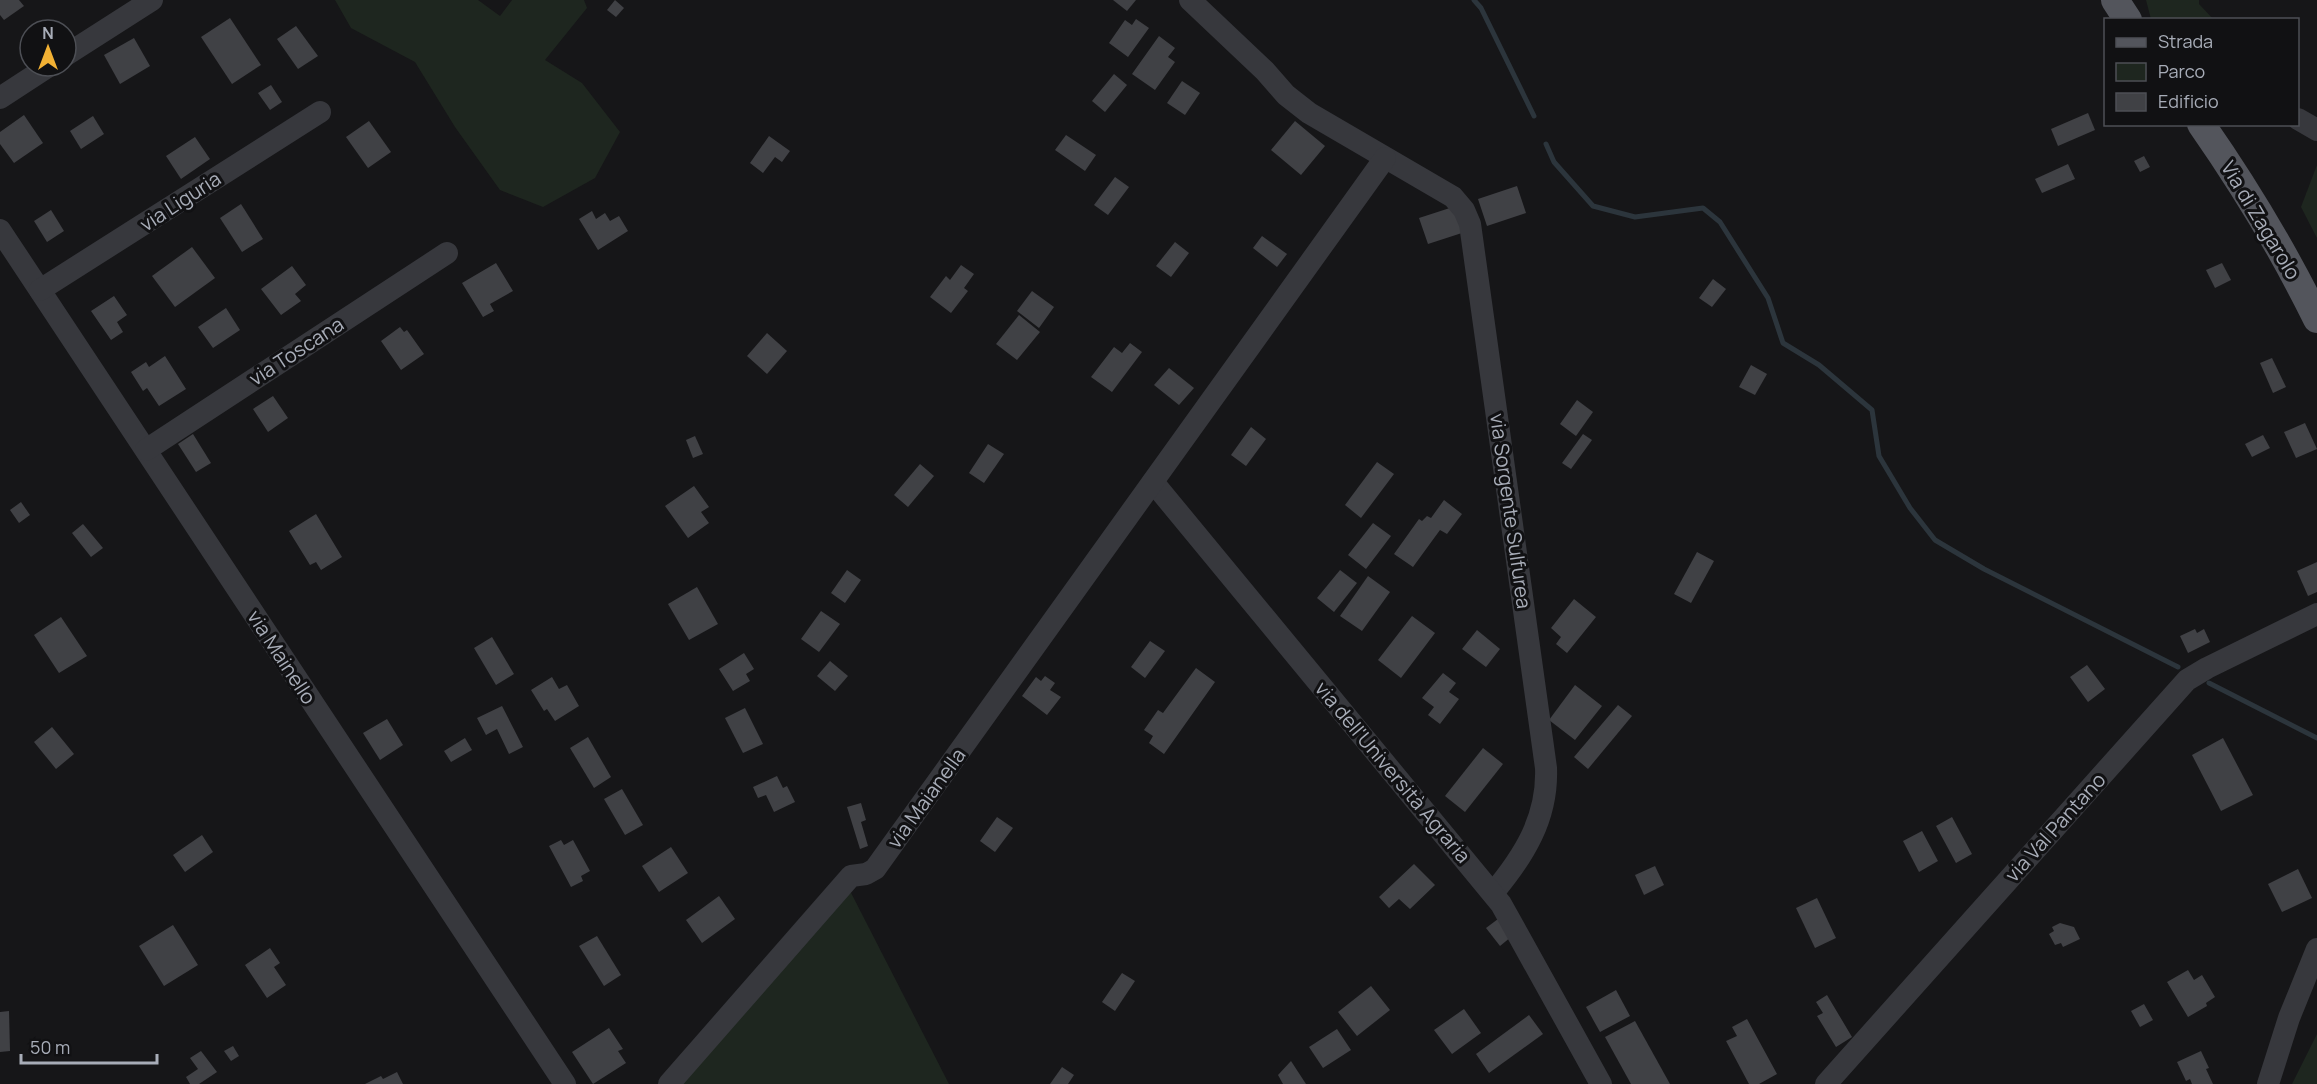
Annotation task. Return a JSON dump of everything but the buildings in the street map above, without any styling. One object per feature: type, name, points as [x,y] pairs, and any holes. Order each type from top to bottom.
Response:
[{"type":"main road","points":[[2115,0],[2127,18]]},
{"type":"main road","name":"Via di Zagarolo","points":[[2201,126],[2254,202],[2317,319]]},
{"type":"street","points":[[78,47],[152,0]]},
{"type":"street","name":"via Sorgente Sulfurea","points":[[1190,0],[1265,70],[1286,94],[1309,113],[1457,200],[1467,217],[1473,240],[1547,785],[1540,817],[1522,856],[1493,893]]},
{"type":"street","points":[[0,98],[31,78]]},
{"type":"street","name":"via Liguria","points":[[40,290],[320,112]]},
{"type":"street","points":[[2299,120],[2317,130]]},
{"type":"street","name":"via Maianella","points":[[669,1084],[851,876],[866,874],[874,869],[1386,158]]},
{"type":"street","name":"via Mainello","points":[[0,230],[565,1084]]},
{"type":"street","name":"via Toscana","points":[[146,450],[447,253]]},
{"type":"street","name":"via dell'Università Agraria","points":[[1153,482],[1493,893],[1601,1084]]},
{"type":"street","name":"via Val Pantano","points":[[1826,1084],[2187,680],[2317,614]]},
{"type":"street","points":[[2268,1084],[2289,1018],[2317,949]]},
{"type":"green space","points":[[335,0],[478,0],[500,16],[512,0],[584,0],[587,8],[545,60],[582,83],[620,132],[595,178],[543,207],[500,190],[455,127],[415,62],[351,28]]},
{"type":"green space","points":[[2146,0],[2199,0],[2199,4],[2212,18],[2151,18]]},
{"type":"green space","points":[[2317,165],[2317,238],[2301,207]]},
{"type":"green space","points":[[847,885],[949,1084],[681,1084]]},
{"type":"green space","points":[[2317,1034],[2317,1084],[2292,1084]]},
{"type":"waterway","points":[[1474,0],[1481,8],[1534,116]]},
{"type":"waterway","points":[[1546,144],[1554,162],[1593,206],[1635,217],[1703,208],[1720,222],[1768,298],[1783,343],[1819,365],[1872,410],[1879,456],[1910,508],[1935,540],[1984,569],[2178,667]]},
{"type":"waterway","points":[[2209,683],[2317,738]]}]
